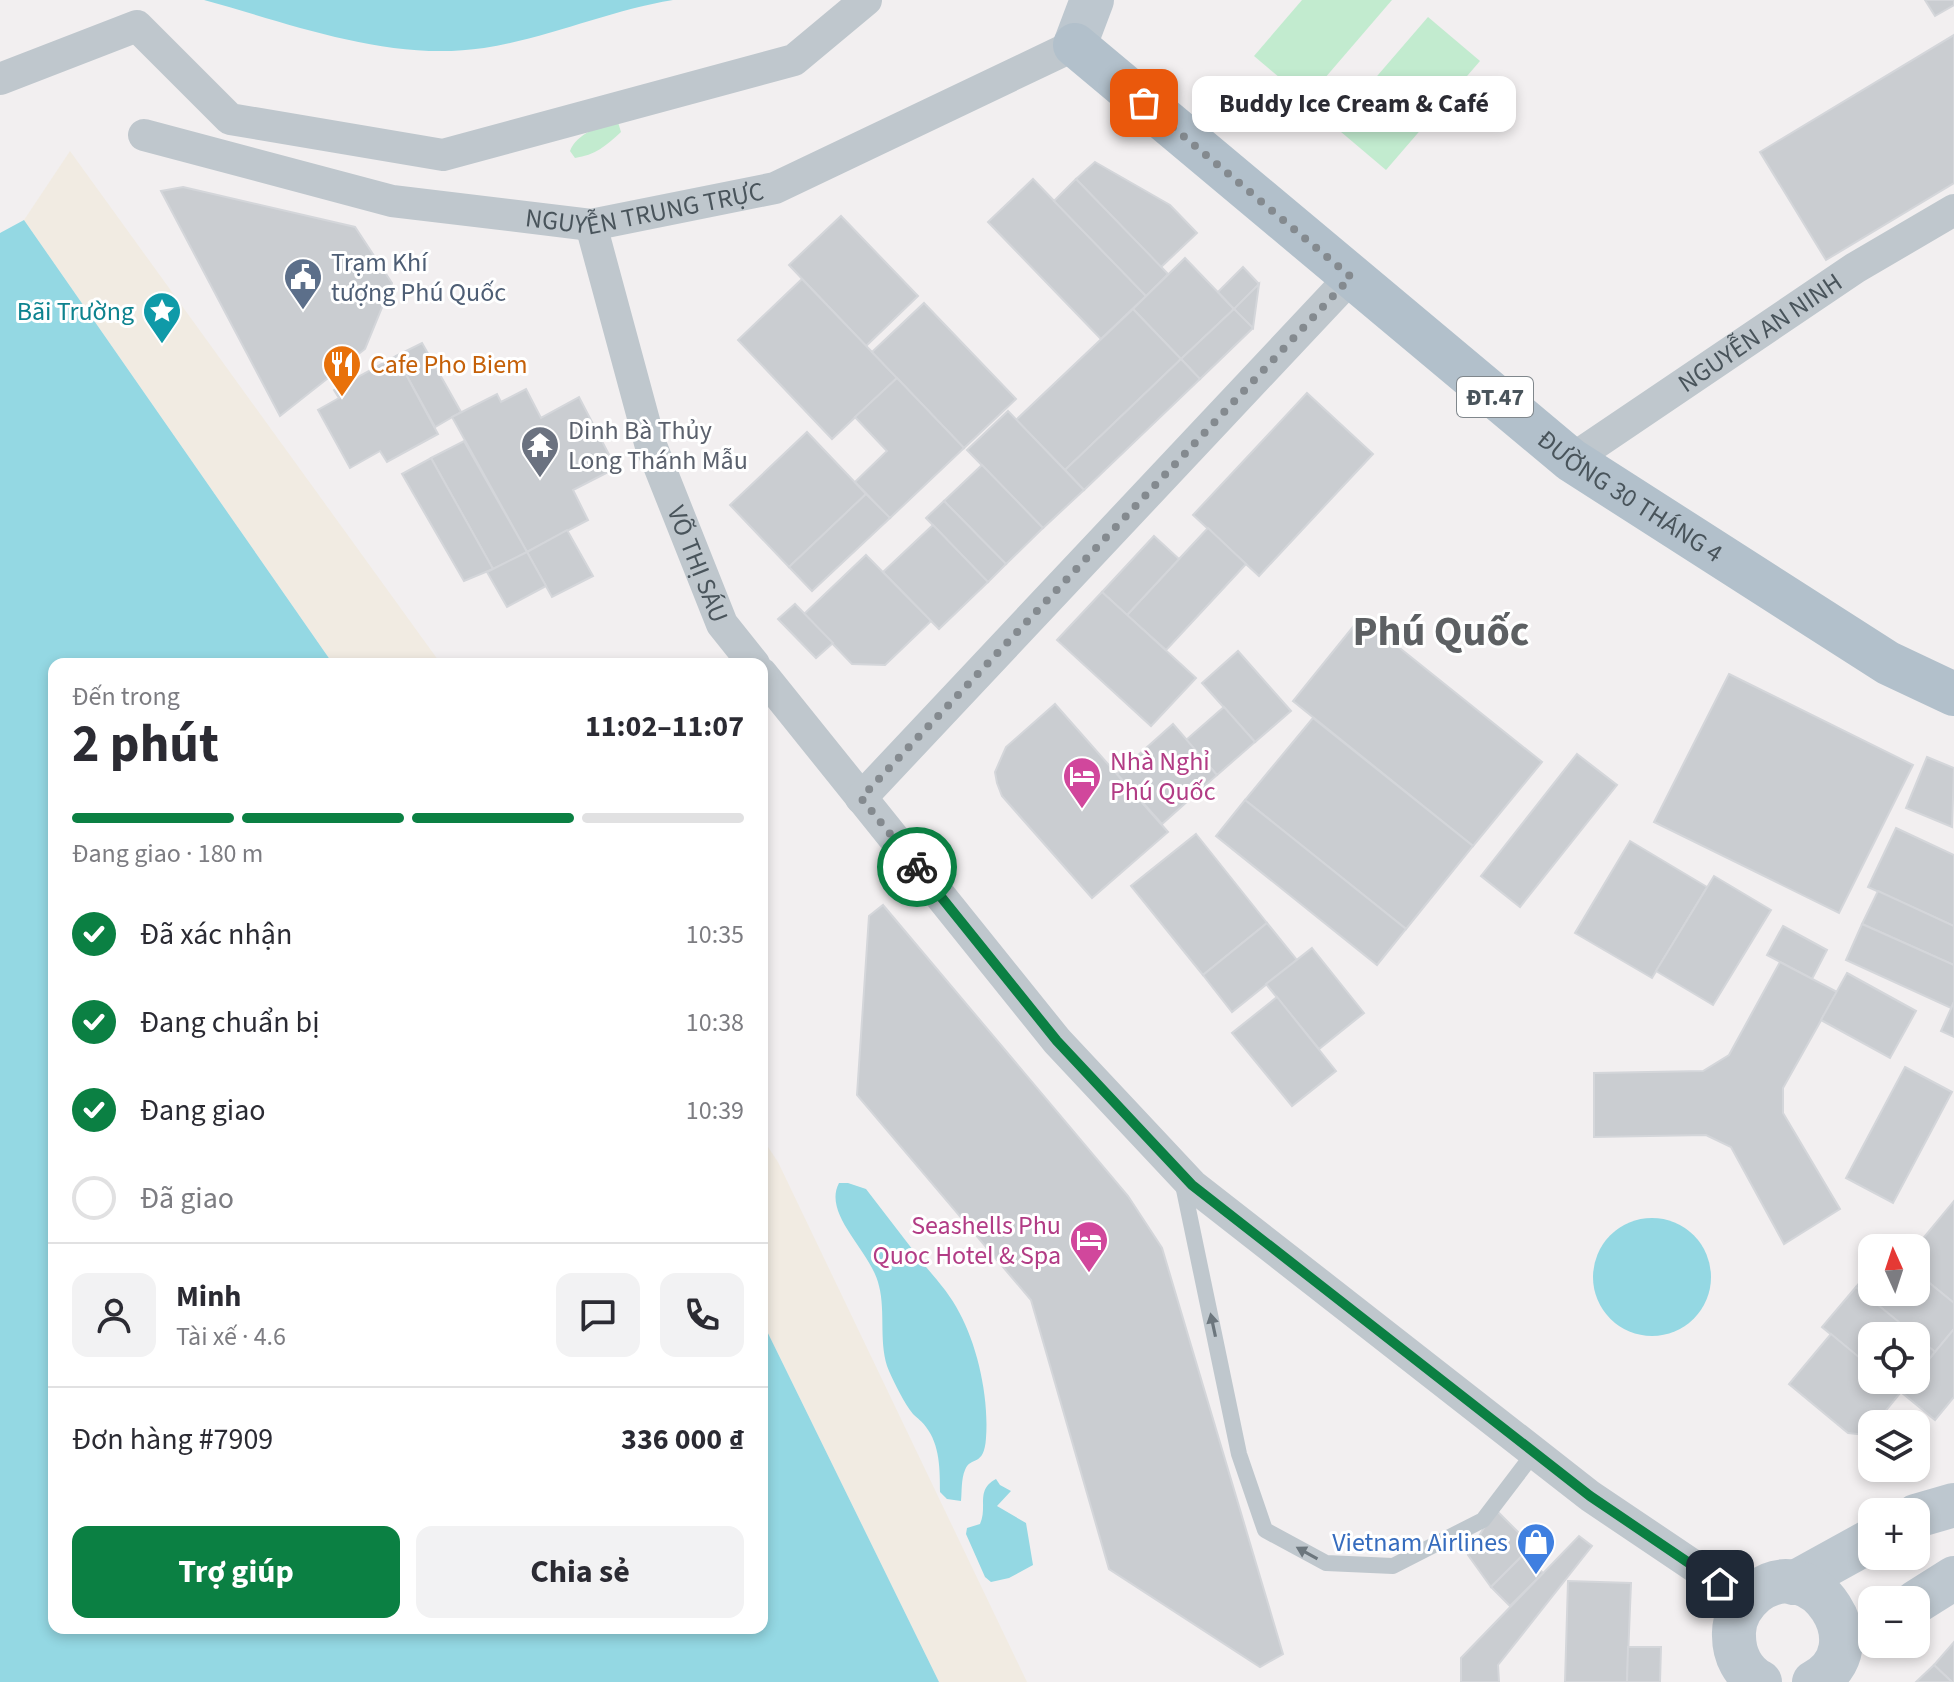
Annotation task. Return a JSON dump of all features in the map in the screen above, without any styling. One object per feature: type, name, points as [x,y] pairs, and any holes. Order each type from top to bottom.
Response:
[{"type":"main road","points":[[1075,45],[1092,0]]},
{"type":"main road","name":"ĐƯỜNG 30 THÁNG 4","points":[[1075,45],[1571,460],[1888,663],[1954,694]]},
{"type":"main road","points":[[1930,1512],[1954,1505]]},
{"type":"main road","points":[[1794,1583],[1858,1548]]},
{"type":"main road","points":[[1930,1593],[1954,1578]]},
{"type":"main road","points":[[1747,1677],[1735,1650],[1733,1633],[1737,1616],[1746,1601],[1760,1590],[1776,1584],[1794,1583],[1812,1588],[1826,1599],[1836,1615],[1841,1632],[1837,1662]]},
{"type":"street","points":[[0,79],[137,26],[230,119],[443,155],[794,60],[866,0]]},
{"type":"street","name":"NGUYỄN TRUNG TRỰC","points":[[144,135],[392,201],[591,225],[775,188],[1075,45]]},
{"type":"street","name":"NGUYỄN AN NINH","points":[[1571,460],[1855,268],[1954,210]]},
{"type":"street","name":"VÕ THỊ SÁU","points":[[591,225],[650,443],[722,624],[749,658]]},
{"type":"street","points":[[861,798],[1351,277]]},
{"type":"street","points":[[768,682],[1057,1041],[1181,1174],[1590,1496],[1746,1601]]},
{"type":"lane","points":[[1181,1174],[1239,1454],[1265,1530],[1326,1563],[1393,1566],[1483,1520],[1534,1453]]},
{"type":"green space","points":[[1302,0],[1392,0],[1306,100],[1254,56]]},
{"type":"green space","points":[[1428,17],[1480,61],[1386,170],[1334,126]]},
{"type":"green space","points":[[617,119],[621,132],[600,149],[575,158],[570,151],[578,140]]},
{"type":"sand","name":"Bãi Trường","points":[[70,151],[437,658],[329,658],[24,220]]},
{"type":"sand","points":[[768,1147],[778,1162],[1027,1682],[939,1682],[768,1333]]},
{"type":"water","points":[[204,0],[673,0],[508,43],[448,51],[413,50],[342,39]]},
{"type":"water","points":[[24,220],[329,658],[48,658],[48,1634],[768,1634],[768,1333],[939,1682],[0,1682],[0,233]]},
{"type":"water","points":[[839,1183],[866,1189],[948,1294],[972,1341],[984,1390],[986,1438],[983,1454],[965,1470],[961,1501],[947,1499],[940,1492],[937,1450],[931,1434],[906,1404],[889,1371],[884,1351],[879,1286],[875,1273],[842,1221],[837,1208]]},
{"type":"water","points":[[1652,1218],[1685,1228],[1701,1244],[1711,1277],[1701,1310],[1685,1326],[1652,1336],[1619,1326],[1603,1310],[1593,1277],[1603,1244],[1619,1228]]},
{"type":"water","points":[[996,1479],[1011,1491],[997,1506],[1026,1523],[1033,1565],[1009,1578],[991,1582],[985,1577],[966,1534],[967,1528],[980,1524],[986,1488]]},
{"type":"building","points":[[1925,0],[1954,0],[1954,5],[1935,16]]},
{"type":"building","points":[[1954,35],[1954,183],[1826,260],[1760,152]]},
{"type":"building","points":[[1095,162],[1170,205],[1197,233],[1161,267],[1076,179]]},
{"type":"building","points":[[1033,179],[1146,296],[1101,339],[988,222]]},
{"type":"building","points":[[1076,179],[1168,274],[1146,296],[1054,201]]},
{"type":"building","name":"Trạm Khí tượng Phú Quốc","points":[[183,187],[355,227],[392,283],[365,349],[280,416],[161,191]]},
{"type":"building","points":[[841,216],[918,296],[866,346],[789,265]]},
{"type":"building","points":[[1185,258],[1234,309],[1181,359],[1133,309]]},
{"type":"building","points":[[1243,267],[1259,284],[1234,309],[1218,292]]},
{"type":"building","points":[[802,279],[897,378],[832,439],[738,340]]},
{"type":"building","points":[[1259,284],[1253,328],[1234,309]]},
{"type":"building","points":[[924,303],[1016,399],[964,448],[872,352]]},
{"type":"building","points":[[1133,309],[1181,359],[1065,470],[1016,420]]},
{"type":"building","points":[[1234,309],[1253,328],[1200,379],[1181,359]]},
{"type":"building","points":[[422,343],[461,412],[435,427],[396,356]]},
{"type":"building","points":[[396,356],[438,434],[387,462],[380,451],[350,468],[318,410],[339,398],[334,390]]},
{"type":"building","points":[[1181,359],[1200,379],[1084,490],[1065,470]]},
{"type":"building","points":[[897,378],[964,448],[890,518],[855,482],[887,451],[855,417]]},
{"type":"building","name":"Dinh Bà Thủy Long Thánh Mẫu","points":[[526,389],[541,418],[579,397],[616,468],[573,490],[588,520],[527,552],[452,417],[497,394],[501,402]]},
{"type":"building","points":[[1307,393],[1373,454],[1259,576],[1193,515]]},
{"type":"building","points":[[1008,411],[1084,490],[1043,528],[967,450]]},
{"type":"building","points":[[807,432],[866,494],[789,567],[730,505]]},
{"type":"building","points":[[464,441],[527,552],[493,569],[431,458]]},
{"type":"building","points":[[431,458],[493,569],[464,581],[402,474]]},
{"type":"building","points":[[982,465],[1043,528],[1006,564],[944,501]]},
{"type":"building","points":[[866,494],[890,518],[812,591],[789,567]]},
{"type":"building","points":[[944,501],[1006,564],[988,582],[926,518]]},
{"type":"building","points":[[933,525],[988,582],[939,629],[883,572]]},
{"type":"building","points":[[1208,528],[1246,564],[1166,650],[1127,615]]},
{"type":"building","points":[[567,530],[593,576],[552,597],[527,552]]},
{"type":"building","points":[[1154,536],[1179,559],[1127,615],[1102,592]]},
{"type":"building","points":[[527,552],[546,586],[507,607],[487,572]]},
{"type":"building","points":[[866,555],[931,621],[885,665],[852,664],[804,614]]},
{"type":"building","points":[[1102,592],[1196,678],[1151,726],[1057,640]]},
{"type":"building","points":[[795,604],[833,643],[816,658],[778,619]]},
{"type":"building","points":[[1361,617],[1542,762],[1473,846],[1293,701]]},
{"type":"building","points":[[1238,651],[1291,711],[1255,742],[1202,683]]},
{"type":"building","points":[[1729,674],[1913,765],[1839,913],[1654,822]]},
{"type":"building","name":"Nhà Nghỉ Phú Quốc","points":[[1055,704],[1168,832],[1092,898],[1002,796],[997,783],[995,772],[1006,747]]},
{"type":"building","points":[[1224,707],[1255,742],[1217,775],[1186,740]]},
{"type":"building","points":[[1313,718],[1473,846],[1406,929],[1245,800]]},
{"type":"building","points":[[1173,724],[1217,775],[1162,824],[1117,774]]},
{"type":"building","points":[[1577,754],[1617,785],[1520,907],[1481,876]]},
{"type":"building","points":[[1927,757],[1954,768],[1952,827],[1906,808]]},
{"type":"building","points":[[1245,800],[1406,929],[1377,965],[1216,836]]},
{"type":"building","points":[[1896,828],[1954,855],[1954,926],[1868,887]]},
{"type":"building","points":[[1196,834],[1267,923],[1203,975],[1131,886]]},
{"type":"building","points":[[1630,841],[1707,887],[1652,978],[1575,933]]},
{"type":"building","points":[[1714,876],[1771,910],[1713,1005],[1656,971]]},
{"type":"building","points":[[1878,891],[1954,926],[1954,965],[1862,924]]},
{"type":"building","name":"Seashells Phu Quoc Hotel & Spa","points":[[883,905],[1128,1196],[1162,1248],[1283,1654],[1260,1667],[1109,1569],[1031,1300],[857,1095],[869,916]]},
{"type":"building","points":[[1267,923],[1297,960],[1232,1012],[1203,975]]},
{"type":"building","points":[[1862,924],[1954,965],[1954,1002],[1951,1008],[1846,960]]},
{"type":"building","points":[[1783,926],[1827,950],[1812,979],[1767,955]]},
{"type":"building","points":[[1312,948],[1364,1013],[1319,1049],[1266,984]]},
{"type":"building","points":[[1780,962],[1837,992],[1783,1088],[1783,1113],[1840,1209],[1784,1244],[1731,1147],[1706,1135],[1594,1137],[1594,1073],[1703,1071],[1729,1055]]},
{"type":"building","points":[[1847,973],[1916,1011],[1890,1058],[1821,1020]]},
{"type":"building","points":[[1277,997],[1336,1071],[1292,1106],[1232,1033]]},
{"type":"building","points":[[1954,1002],[1954,1037],[1941,1031]]},
{"type":"building","points":[[1905,1067],[1952,1092],[1893,1203],[1846,1178]]},
{"type":"building","points":[[1954,1201],[1954,1303],[1930,1283],[1930,1234],[1927,1234]]},
{"type":"building","points":[[1930,1283],[1954,1303],[1954,1329],[1935,1352],[1930,1348],[1930,1322],[1899,1322],[1879,1306],[1930,1306]]},
{"type":"building","points":[[1856,1287],[1858,1306],[1879,1306],[1899,1322],[1858,1322],[1858,1357],[1822,1327]]},
{"type":"building","points":[[1954,1329],[1954,1397],[1935,1420],[1930,1416],[1930,1410],[1923,1410],[1903,1394],[1930,1394],[1930,1358]]},
{"type":"building","points":[[1831,1334],[1858,1356],[1858,1394],[1899,1394],[1886,1410],[1858,1410],[1858,1434],[1848,1433],[1789,1384]]},
{"type":"building","points":[[1495,1509],[1532,1546],[1491,1587],[1468,1555]]},
{"type":"building","points":[[1579,1536],[1592,1546],[1498,1665],[1499,1682],[1461,1682],[1461,1658]]},
{"type":"building","points":[[1524,1554],[1543,1573],[1510,1606],[1491,1587]]},
{"type":"building","points":[[1568,1581],[1631,1583],[1627,1682],[1565,1682]]},
{"type":"building","points":[[1954,1642],[1954,1682],[1952,1682],[1934,1665]]},
{"type":"building","points":[[1628,1647],[1661,1647],[1660,1682],[1627,1682]]},
{"type":"building","points":[[1934,1665],[1952,1682],[1916,1682]]},
{"type":"way so far","points":[[917,867],[861,798],[1351,277],[1144,103]]},
{"type":"place","name":"Buddy Ice Cream & Café","points":[[1144,103]]},
{"type":"place","name":"Trạm Khí tượng Phú Quốc","points":[[303,311]]},
{"type":"place","name":"Bãi Trường","points":[[162,345]]},
{"type":"place","name":"Cafe Pho Biem","points":[[342,398]]},
{"type":"place","name":"Dinh Bà Thủy Long Thánh Mẫu","points":[[540,479]]},
{"type":"place","name":"Nhà Nghỉ Phú Quốc","points":[[1082,810]]},
{"type":"place","name":"Seashells Phu Quoc Hotel & Spa","points":[[1089,1274]]},
{"type":"place","name":"Vietnam Airlines","points":[[1536,1576]]},
{"type":"district","name":"Phú Quốc","points":[[1441,632]]},
{"type":"route","points":[[917,867],[1057,1041],[1192,1185],[1590,1496],[1720,1584]]}]
